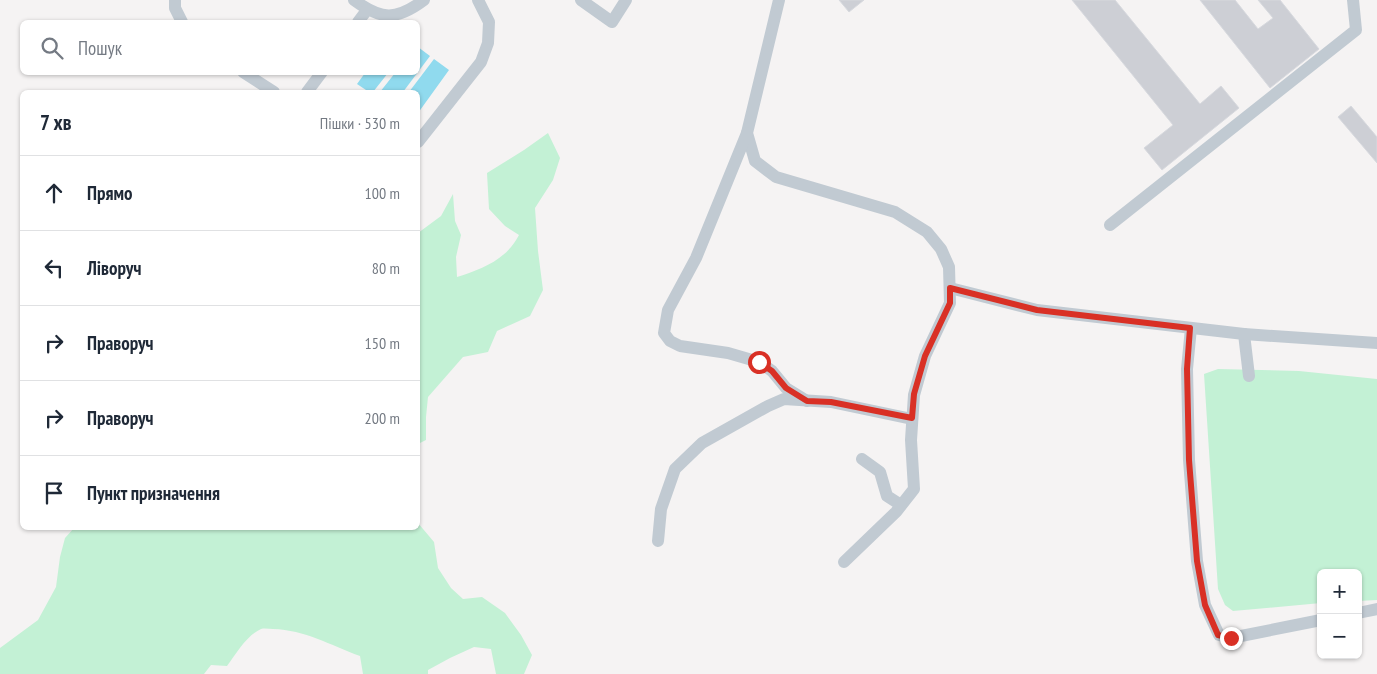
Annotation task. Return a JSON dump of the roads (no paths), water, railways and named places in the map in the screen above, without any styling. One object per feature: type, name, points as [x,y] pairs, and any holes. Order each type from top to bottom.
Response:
[{"type":"lane","points":[[175,0],[175,8],[181,20]]},
{"type":"lane","points":[[354,0],[367,10],[378,15],[396,15],[415,7],[424,0]]},
{"type":"lane","points":[[420,139],[481,62],[488,43],[489,22],[478,0]]},
{"type":"lane","points":[[581,0],[612,22],[626,0]]},
{"type":"lane","points":[[779,0],[747,133],[696,258],[668,310],[664,333],[670,341],[680,346],[728,353],[759,362],[772,371],[786,388],[807,401]]},
{"type":"lane","points":[[1110,225],[1356,30],[1353,0]]},
{"type":"lane","points":[[360,20],[367,10]]},
{"type":"lane","points":[[248,75],[271,90]]},
{"type":"lane","points":[[308,90],[320,75]]},
{"type":"lane","points":[[747,133],[755,161],[776,177],[895,212],[927,232],[941,249],[949,267],[950,303],[925,356],[914,394],[911,440],[914,490],[844,562]]},
{"type":"lane","points":[[950,288],[1037,310],[1244,334],[1377,343]]},
{"type":"lane","points":[[1190,328],[1187,369],[1189,460],[1197,561],[1205,605],[1218,635],[1231,638],[1317,621]]},
{"type":"lane","points":[[1244,334],[1248,376]]},
{"type":"lane","points":[[658,541],[661,509],[675,469],[702,443],[768,406],[784,400],[831,402],[912,418]]},
{"type":"lane","points":[[862,459],[880,472],[887,496],[901,505]]},
{"type":"lane","points":[[1362,612],[1377,610]]},
{"type":"water","points":[[420,48],[430,56],[420,69]]},
{"type":"water","points":[[434,59],[449,70],[420,110],[420,90],[411,90]]},
{"type":"water","points":[[364,75],[386,75],[375,90],[366,90],[357,84]]},
{"type":"water","points":[[393,75],[416,75],[404,90],[382,90]]}]
